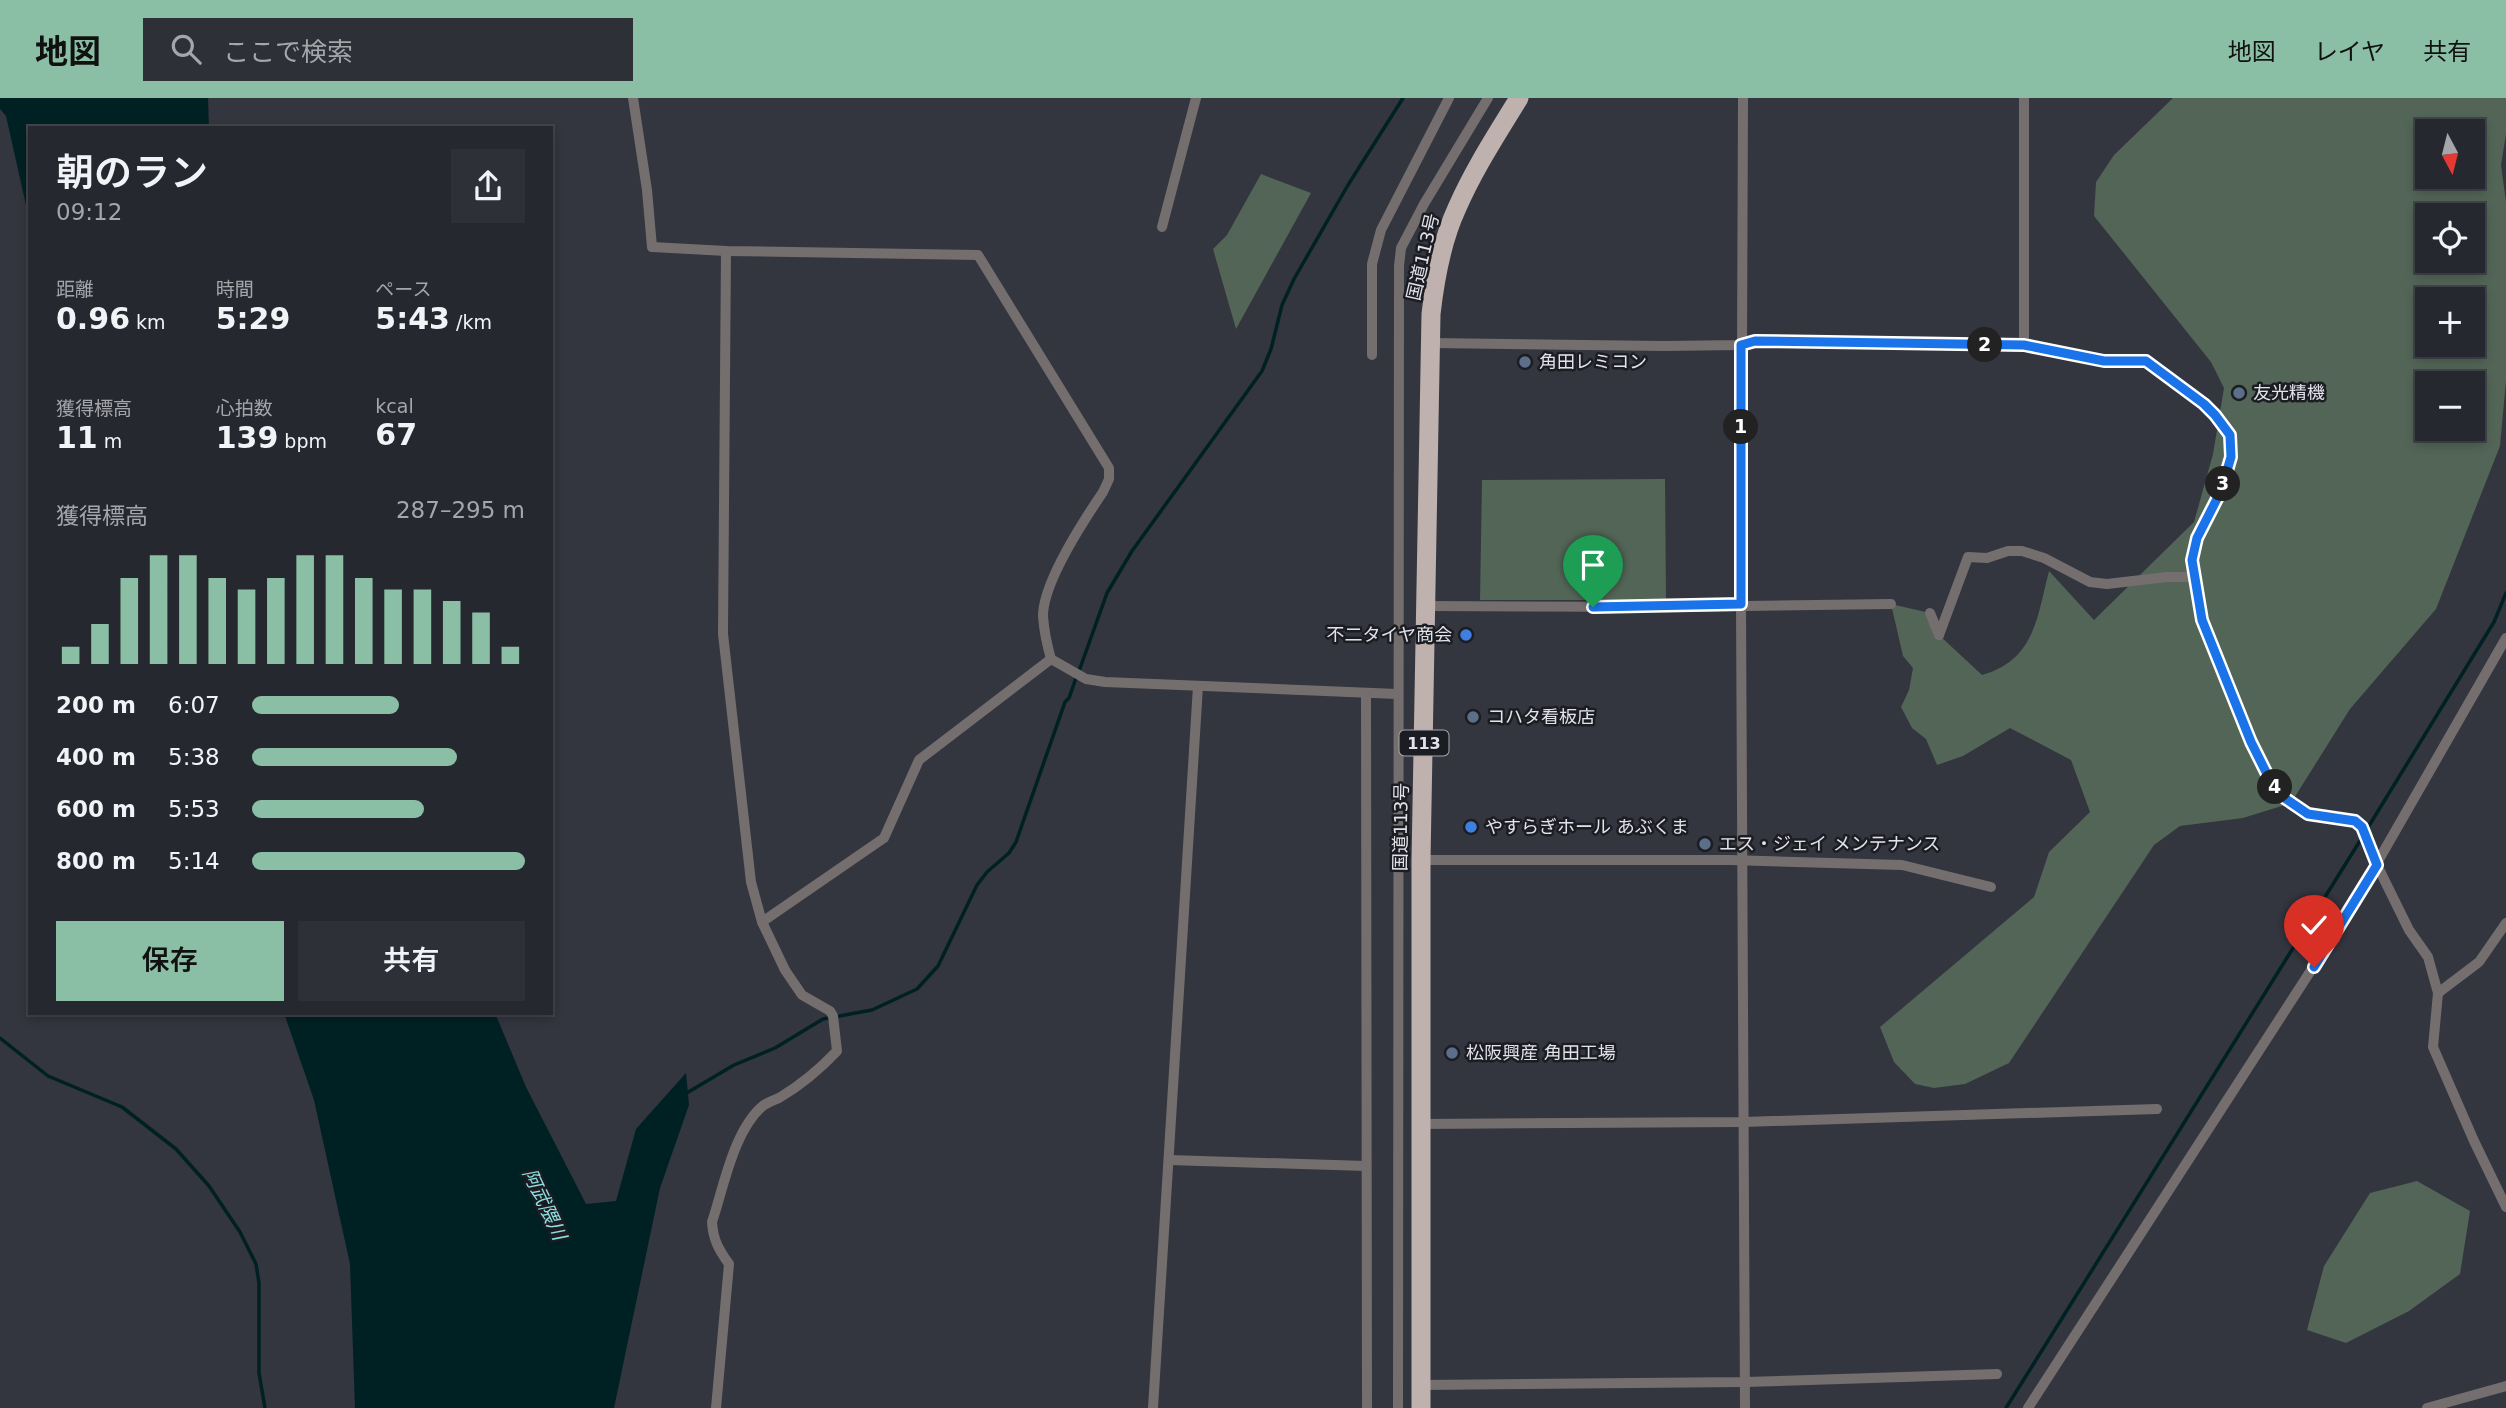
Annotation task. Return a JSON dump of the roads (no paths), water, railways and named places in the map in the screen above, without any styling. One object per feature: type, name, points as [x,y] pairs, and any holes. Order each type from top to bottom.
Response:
[{"type":"highway","name":"国道113号","points":[[1421,1408],[1421,860],[1424,606],[1434,288],[1456,209],[1518,98]]},
{"type":"street","points":[[633,98],[647,190],[652,247],[726,251],[978,255],[1110,468],[1109,479],[1103,492],[1060,565],[1046,597],[1043,614],[1051,659]]},
{"type":"street","points":[[1162,227],[1196,98]]},
{"type":"street","points":[[1372,355],[1372,264],[1381,230],[1449,98]]},
{"type":"street","points":[[1398,1408],[1401,248],[1424,204],[1488,98]]},
{"type":"street","points":[[1743,98],[1741,604],[1745,1408]]},
{"type":"street","points":[[2024,98],[2024,345]]},
{"type":"street","points":[[716,1408],[730,1273],[729,1264],[717,1248],[712,1234],[712,1222],[740,1139],[751,1118],[766,1104],[819,1070],[838,1051],[833,1016],[830,1011],[802,996],[785,970],[762,922],[751,882],[723,634],[726,251]]},
{"type":"street","points":[[1431,344],[1741,345],[1755,341],[2024,345],[2104,361],[2146,361],[2164,373],[2215,415],[2230,435],[2231,457],[2221,491],[2197,538],[2192,560],[2202,620],[2225,681],[2268,776],[2286,799],[2308,814],[2355,821],[2362,827],[2377,865],[2409,930],[2428,957],[2438,993],[2434,1047],[2506,1208]]},
{"type":"street","points":[[1930,613],[1939,635],[1968,557],[1987,558],[2008,551],[2022,551],[2044,558],[2090,582],[2107,584],[2166,577],[2194,577]]},
{"type":"street","points":[[1424,606],[1891,604]]},
{"type":"street","points":[[2028,1408],[2263,1048],[2377,865],[2380,854],[2506,638]]},
{"type":"street","points":[[1051,659],[1086,679],[1105,682],[1398,694]]},
{"type":"street","points":[[762,922],[884,838],[919,760],[1051,659]]},
{"type":"street","points":[[1153,1408],[1198,686]]},
{"type":"street","points":[[1366,693],[1367,1408]]},
{"type":"street","points":[[1421,860],[1902,864],[1991,887]]},
{"type":"street","points":[[2438,993],[2479,962],[2506,923]]},
{"type":"street","points":[[1421,1124],[1744,1122],[2157,1109]]},
{"type":"street","points":[[1169,1160],[1366,1166]]},
{"type":"street","points":[[1421,1385],[1745,1382],[1997,1374]]},
{"type":"street","points":[[2427,1408],[2506,1386]]},
{"type":"water","points":[[0,98],[208,98],[209,126],[28,126],[28,214],[6,116],[0,109]]},
{"type":"water","name":"阿武隈川","points":[[285,1015],[496,1015],[526,1087],[586,1204],[616,1201],[636,1129],[686,1073],[689,1105],[660,1188],[614,1408],[355,1408],[350,1264],[314,1100]]},
{"type":"waterway","points":[[1079,671],[1107,593],[1132,551],[1262,371],[1271,349],[1282,305],[1294,279],[1348,185],[1403,98]]},
{"type":"waterway","points":[[2367,829],[2494,622],[2506,593]]},
{"type":"waterway","points":[[685,1094],[734,1065],[775,1048],[823,1019],[872,1010],[917,989],[938,966],[977,885],[987,872],[1009,853],[1016,842],[1076,678]]},
{"type":"waterway","points":[[2006,1408],[2363,836]]},
{"type":"waterway","points":[[0,1038],[48,1076],[122,1107],[176,1149],[209,1186],[240,1232],[256,1264],[259,1283],[259,1373],[265,1408]]},
{"type":"place","name":"角田レミコン","points":[[1525,362]]},
{"type":"place","name":"友光精機","points":[[2239,393]]},
{"type":"place","name":"不二タイヤ商会","points":[[1466,635]]},
{"type":"place","name":"コハタ看板店","points":[[1473,717]]},
{"type":"place","name":"やすらぎホール あぶくま","points":[[1471,827]]},
{"type":"place","name":"エス・ジェイ メンテナンス","points":[[1705,844]]},
{"type":"place","name":"松阪興産 角田工場","points":[[1452,1053]]}]
